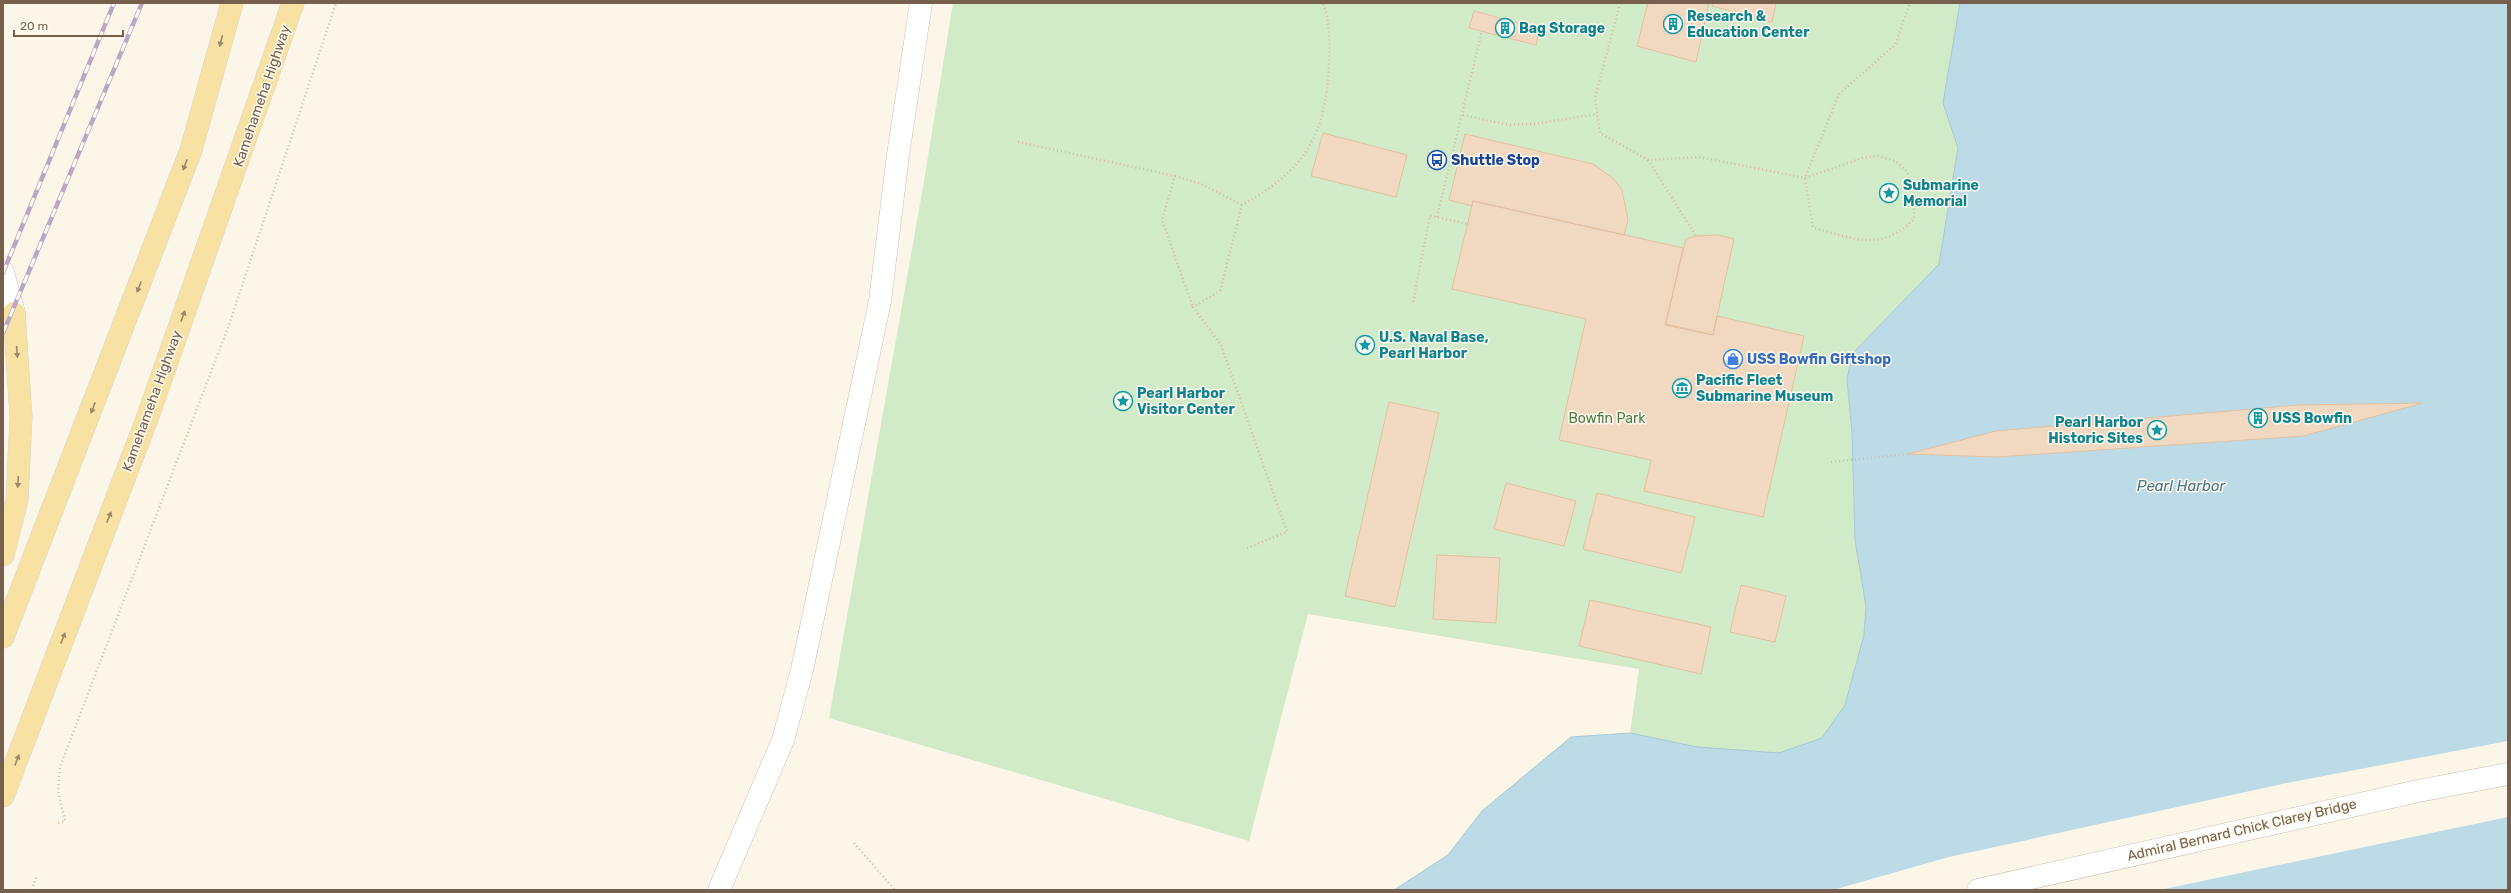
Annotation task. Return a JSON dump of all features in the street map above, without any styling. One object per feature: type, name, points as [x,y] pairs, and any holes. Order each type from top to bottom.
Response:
[{"type":"main road","points":[[3,637],[191,150],[232,3]]},
{"type":"main road","name":"Kamehameha Highway","points":[[3,796],[148,416],[293,3]]},
{"type":"main road","points":[[3,555],[17,500],[21,417],[8,314]]},
{"type":"street","points":[[719,890],[783,740],[802,670],[880,301],[898,155],[921,3]]},
{"type":"street","points":[[3,272],[8,314]]},
{"type":"street","name":"Admiral Bernard Chick Clarey Bridge","points":[[1978,890],[2418,791],[2508,774]]},
{"type":"path","points":[[58,823],[65,821],[58,791],[60,767],[229,325],[336,3]]},
{"type":"path","points":[[1193,307],[1220,291],[1242,206],[1259,196],[1295,168],[1311,145],[1326,106],[1330,36],[1323,3]]},
{"type":"path","points":[[1620,3],[1595,98],[1600,134],[1648,160],[1696,236]]},
{"type":"path","points":[[1648,160],[1699,157],[1805,178],[1862,158],[1878,156],[1895,161],[1907,170],[1910,181],[1914,219],[1904,229],[1886,239],[1870,241],[1813,228],[1805,178],[1839,94],[1895,45],[1910,3]]},
{"type":"path","points":[[1437,217],[1463,115],[1482,31]]},
{"type":"path","points":[[1463,115],[1509,125],[1534,124],[1598,114]]},
{"type":"path","points":[[1018,142],[1176,176],[1201,184],[1242,206]]},
{"type":"path","points":[[1176,176],[1162,220],[1193,307],[1221,345],[1287,532],[1247,548]]},
{"type":"path","points":[[1412,302],[1430,216],[1468,224]]},
{"type":"path","points":[[1831,462],[1908,454]]},
{"type":"path","points":[[854,843],[895,890]]},
{"type":"path","points":[[32,890],[36,877]]},
{"type":"green space","name":"Bowfin Park","points":[[953,3],[1960,3],[1943,103],[1958,148],[1939,264],[1852,354],[1847,380],[1852,431],[1855,540],[1866,606],[1864,635],[1845,705],[1822,738],[1779,753],[1697,747],[1630,733],[1639,669],[1308,614],[1249,841],[829,718],[923,187]]},
{"type":"water","name":"Pearl Harbor","points":[[1960,3],[2508,3],[2508,890],[1394,890],[1448,855],[1482,811],[1571,737],[1630,733],[1697,747],[1779,753],[1822,738],[1845,705],[1864,635],[1866,606],[1855,540],[1852,431],[1847,380],[1852,354],[1939,264],[1958,148],[1943,103]]},
{"type":"pier","points":[[2508,741],[2508,817],[2159,890],[1833,890],[1949,857],[2292,782]]},
{"type":"building","name":"Research & Education Center","points":[[1648,3],[1709,3],[1696,62],[1637,46]]},
{"type":"building","points":[[1713,3],[1776,3],[1772,22],[1712,6]]},
{"type":"building","name":"Bag Storage","points":[[1474,11],[1540,29],[1536,45],[1469,28]]},
{"type":"building","points":[[1323,133],[1407,155],[1396,197],[1311,176]]},
{"type":"building","points":[[1465,134],[1593,164],[1614,179],[1622,190],[1628,220],[1624,235],[1473,201],[1472,206],[1449,200]]},
{"type":"building","name":"Pacific Fleet Submarine Museum","points":[[1473,201],[1683,248],[1666,324],[1713,335],[1717,316],[1804,336],[1763,517],[1644,491],[1651,460],[1559,440],[1586,319],[1452,289]]},
{"type":"building","points":[[1718,235],[1734,239],[1713,335],[1665,325],[1686,239],[1696,236]]},
{"type":"building","points":[[1389,402],[1439,413],[1395,607],[1345,596]]},
{"type":"building","name":"USS Bowfin","points":[[2423,403],[2303,436],[1997,457],[1908,454],[1996,431],[2299,405]]},
{"type":"building","points":[[1506,483],[1576,501],[1564,546],[1494,529]]},
{"type":"building","points":[[1597,493],[1695,517],[1681,573],[1583,549]]},
{"type":"building","points":[[1437,555],[1500,558],[1496,623],[1433,619]]},
{"type":"building","points":[[1741,585],[1786,596],[1775,642],[1730,632]]},
{"type":"building","points":[[1590,600],[1711,627],[1701,674],[1579,646]]},
{"type":"railway","points":[[3,273],[114,3]]},
{"type":"railway","points":[[3,333],[142,3]]},
{"type":"place","name":"Research & Education Center","points":[[1673,24]]},
{"type":"place","name":"Bag Storage","points":[[1505,28]]},
{"type":"place","name":"Shuttle Stop","points":[[1437,160]]},
{"type":"place","name":"Submarine Memorial","points":[[1889,193]]},
{"type":"place","name":"U.S. Naval Base, Pearl Harbor","points":[[1365,345]]},
{"type":"place","name":"USS Bowfin Giftshop","points":[[1733,359]]},
{"type":"place","name":"Pacific Fleet Submarine Museum","points":[[1682,388]]},
{"type":"place","name":"Pearl Harbor Visitor Center","points":[[1123,401]]},
{"type":"place","name":"USS Bowfin","points":[[2258,418]]},
{"type":"place","name":"Pearl Harbor Historic Sites","points":[[2157,430]]}]
